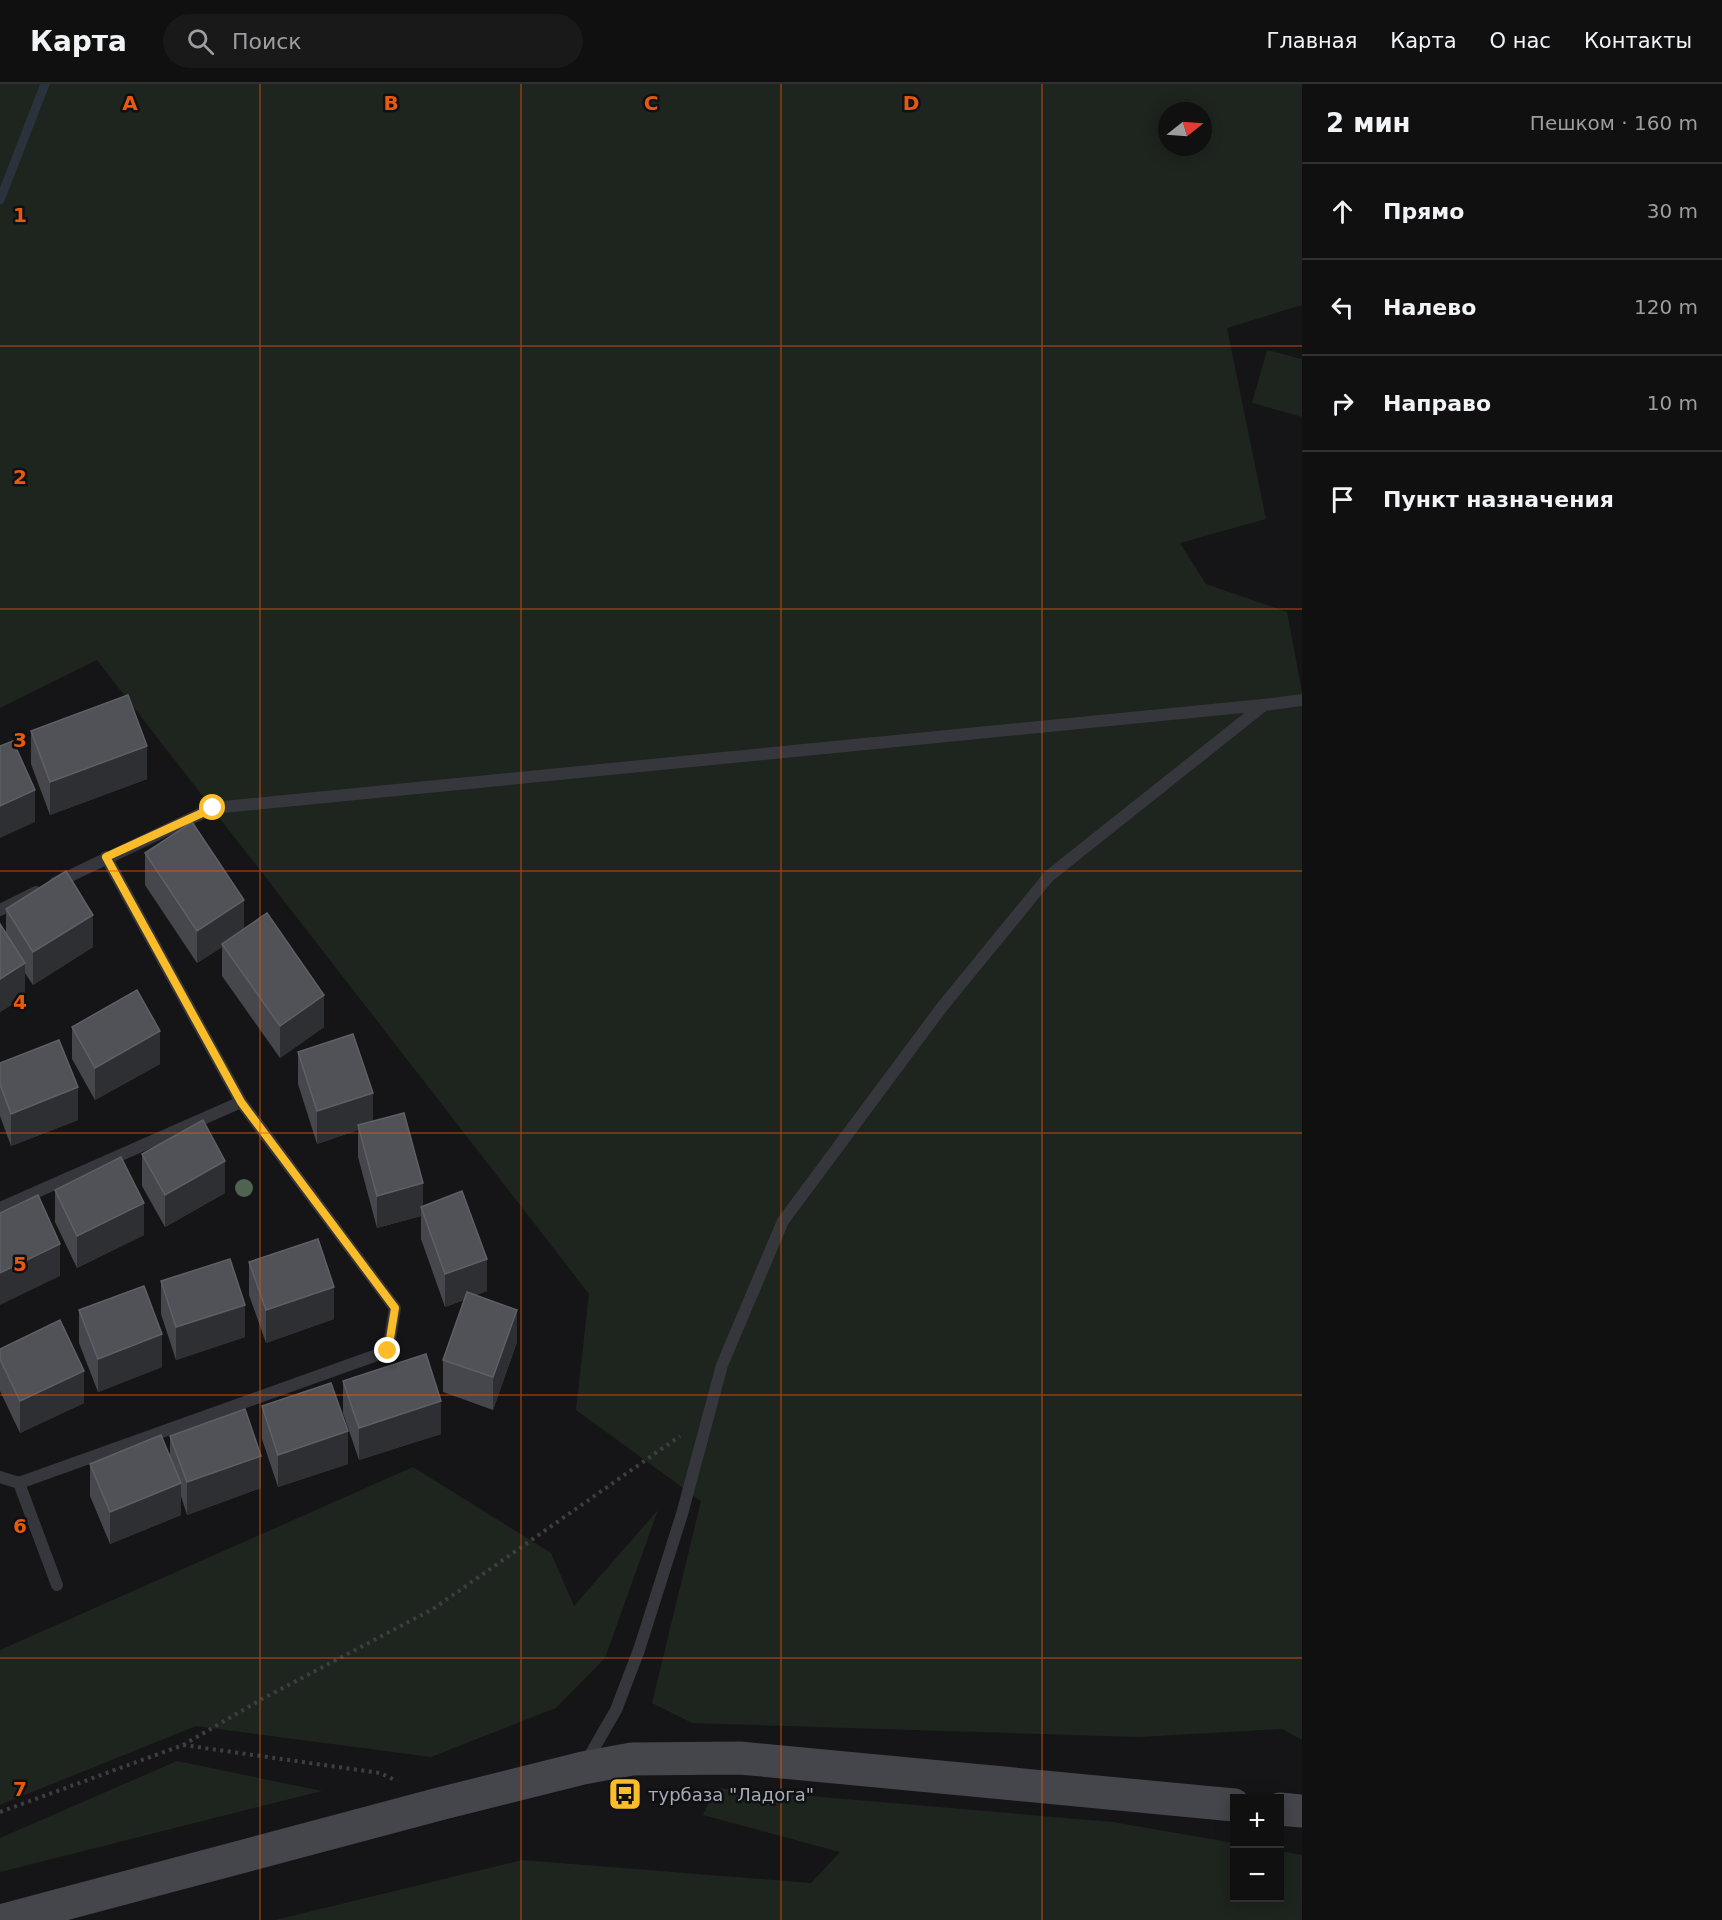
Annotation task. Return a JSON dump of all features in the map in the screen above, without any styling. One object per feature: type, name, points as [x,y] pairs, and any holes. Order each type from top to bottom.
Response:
[{"type":"street","points":[[4,1920],[443,1803],[583,1768],[632,1759],[740,1758],[1230,1805]]},
{"type":"street","points":[[1284,1809],[1302,1811]]},
{"type":"lane","points":[[0,910],[106,857],[213,808],[1302,700]]},
{"type":"lane","points":[[583,1768],[616,1710],[639,1650],[682,1514],[722,1365],[783,1221],[942,1007],[1049,876],[1264,705]]},
{"type":"lane","points":[[0,1477],[19,1483],[388,1351],[395,1308],[241,1102],[106,857]]},
{"type":"lane","points":[[0,1208],[241,1102]]},
{"type":"lane","points":[[19,1483],[57,1585]]},
{"type":"path","points":[[0,1812],[183,1745],[262,1699],[433,1609],[708,1416]]},
{"type":"path","points":[[183,1745],[380,1773],[401,1783]]},
{"type":"shaded area","points":[[0,84],[1302,84],[1302,305],[1227,328],[1266,519],[1180,543],[1206,584],[1287,612],[1302,692],[1302,1740],[1282,1729],[1139,1737],[692,1723],[652,1703],[701,1501],[576,1410],[589,1294],[97,660],[0,708]]},
{"type":"shaded area","points":[[1267,350],[1302,359],[1302,417],[1252,403]]},
{"type":"shaded area","points":[[413,1467],[551,1553],[574,1606],[658,1510],[605,1658],[556,1708],[431,1757],[196,1726],[0,1805],[0,1650]]},
{"type":"shaded area","points":[[177,1761],[322,1791],[0,1872],[0,1838]]},
{"type":"shaded area","points":[[716,1788],[1113,1822],[1230,1842],[1230,1902],[1284,1902],[1284,1852],[1302,1855],[1302,1920],[275,1920],[522,1860],[811,1883],[840,1852],[703,1815]]},
{"type":"building","points":[[128,695],[147,746],[50,782],[31,731]]},
{"type":"building","points":[[13,741],[35,790],[0,806],[0,746]]},
{"type":"building","points":[[192,822],[244,900],[197,931],[145,853]]},
{"type":"building","points":[[66,871],[93,915],[33,952],[6,909]]},
{"type":"building","points":[[267,913],[324,995],[280,1026],[222,944]]},
{"type":"building","points":[[0,924],[25,963],[0,979]]},
{"type":"building","points":[[137,990],[160,1031],[95,1068],[72,1027]]},
{"type":"building","points":[[353,1034],[373,1093],[317,1111],[298,1052]]},
{"type":"building","points":[[59,1040],[78,1087],[11,1114],[0,1084],[0,1063]]},
{"type":"building","points":[[404,1113],[423,1183],[377,1196],[358,1125]]},
{"type":"building","points":[[203,1120],[225,1161],[165,1195],[142,1154]]},
{"type":"building","points":[[121,1157],[144,1203],[77,1236],[55,1190]]},
{"type":"building","points":[[462,1191],[487,1259],[445,1274],[421,1207]]},
{"type":"building","points":[[38,1195],[60,1244],[0,1273],[0,1213]]},
{"type":"building","points":[[318,1239],[334,1287],[266,1310],[249,1262]]},
{"type":"building","points":[[230,1259],[245,1305],[176,1327],[161,1281]]},
{"type":"building","points":[[144,1286],[162,1334],[98,1359],[79,1310]]},
{"type":"building","points":[[467,1292],[517,1310],[493,1377],[443,1360]]},
{"type":"building","points":[[60,1320],[84,1371],[20,1401],[0,1359],[0,1349]]},
{"type":"building","points":[[426,1354],[441,1401],[359,1428],[343,1381]]},
{"type":"building","points":[[331,1383],[348,1431],[278,1455],[262,1406]]},
{"type":"building","points":[[245,1409],[261,1456],[187,1482],[170,1436]]},
{"type":"building","points":[[161,1435],[181,1483],[110,1512],[90,1464]]},
{"type":"waterway","points":[[0,200],[45,84]]},
{"type":"place","name":"турбаза \"Ладога\"","points":[[625,1794]]},
{"type":"route","points":[[213,808],[106,857],[241,1102],[395,1308],[388,1351]]}]
